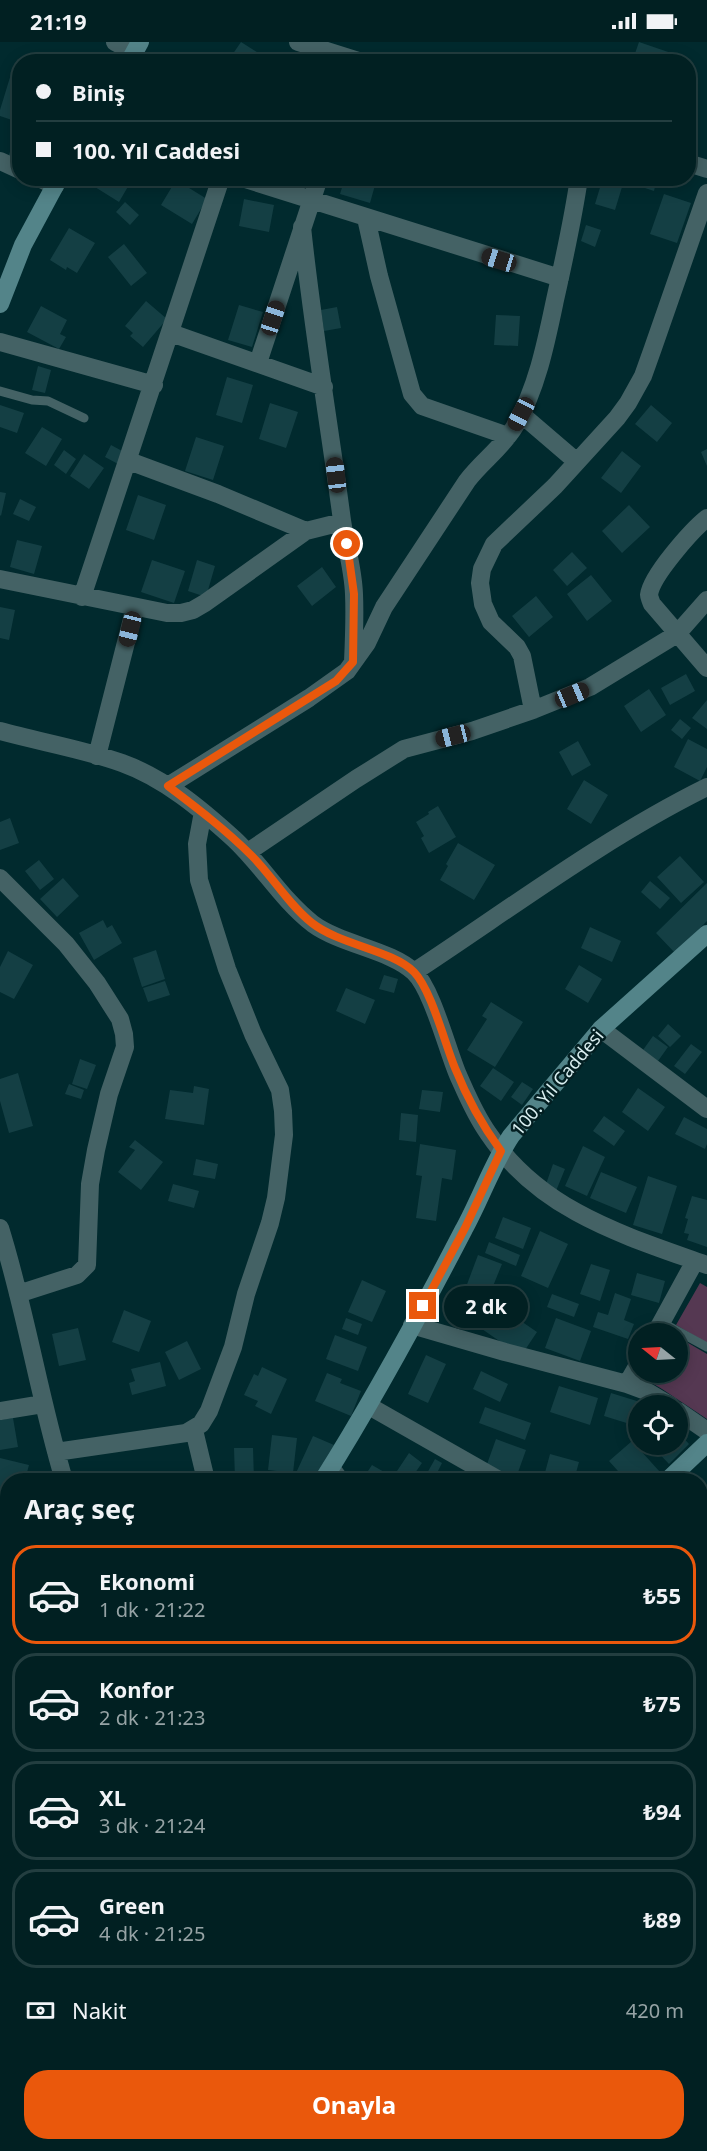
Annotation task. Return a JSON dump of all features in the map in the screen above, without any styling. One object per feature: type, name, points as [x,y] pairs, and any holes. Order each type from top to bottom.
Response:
[{"type":"street","points":[[115,42],[134,52]]},
{"type":"street","points":[[298,42],[336,54]]},
{"type":"street","points":[[0,304],[49,186]]},
{"type":"street","points":[[82,597],[129,461],[218,186]]},
{"type":"street","points":[[266,186],[560,278]]},
{"type":"street","points":[[258,363],[316,186]]},
{"type":"street","points":[[168,786],[336,681],[367,643],[384,607],[467,481],[508,436],[521,414],[537,374],[560,278],[577,186]]},
{"type":"street","points":[[533,710],[522,656],[517,647],[491,622],[483,604],[480,583],[486,557],[494,544],[577,462],[617,418],[639,384],[707,193]]},
{"type":"street","points":[[366,218],[379,276],[412,394],[422,406],[508,436]]},
{"type":"street","points":[[302,227],[342,522],[351,566],[354,594],[353,662]]},
{"type":"street","points":[[171,333],[324,387]]},
{"type":"street","points":[[0,342],[154,385]]},
{"type":"street","points":[[521,414],[577,462]]},
{"type":"street","points":[[129,461],[218,494],[306,531]]},
{"type":"street","points":[[707,518],[671,556],[653,584],[649,595],[652,604],[707,668]]},
{"type":"street","points":[[0,579],[135,607],[167,613],[181,613],[193,610],[306,531],[342,522]]},
{"type":"street","points":[[248,852],[404,749],[471,731],[533,710],[590,687],[677,634],[707,600]]},
{"type":"street","points":[[97,756],[135,607]]},
{"type":"street","points":[[0,731],[122,763],[168,786],[248,852],[288,900],[313,924],[338,939],[387,957],[414,972],[424,986],[455,1068],[478,1117],[501,1151],[526,1179],[557,1202],[612,1231],[701,1263],[661,1323]]},
{"type":"street","points":[[414,972],[585,858],[683,799],[707,788]]},
{"type":"street","points":[[56,1452],[186,1433],[201,1424],[209,1411],[233,1347],[246,1293],[270,1223],[276,1198],[284,1135],[280,1090],[253,1034],[227,969],[199,880],[197,844],[203,813]]},
{"type":"street","points":[[0,878],[66,944],[97,982],[120,1019],[125,1047],[109,1094],[96,1149],[90,1184],[87,1265],[77,1275],[18,1294]]},
{"type":"street","name":"100. Yıl Caddesi","points":[[334,1473],[465,1228],[501,1151],[556,1080],[602,1029],[707,934]]},
{"type":"street","points":[[602,1029],[707,1108]]},
{"type":"street","points":[[0,1228],[15,1276],[43,1404],[62,1473]]},
{"type":"street","points":[[412,1325],[627,1384],[655,1395]]},
{"type":"street","points":[[0,1411],[43,1404]]},
{"type":"street","points":[[369,1406],[487,1473]]},
{"type":"street","points":[[675,1473],[706,1443],[688,1422]]},
{"type":"street","points":[[194,1430],[204,1473]]},
{"type":"lane","points":[[0,391],[32,400],[48,401],[84,418]]},
{"type":"lane","points":[[688,1340],[707,1347]]},
{"type":"shaded area","points":[[700,1283],[707,1287],[707,1343],[688,1332],[688,1323],[677,1323]]},
{"type":"shaded area","points":[[688,1343],[707,1354],[707,1419],[688,1406],[688,1395],[671,1395],[652,1383],[688,1383]]},
{"type":"building","points":[[241,42],[260,54],[233,54]]},
{"type":"building","points":[[639,42],[674,54],[635,54]]},
{"type":"building","points":[[11,74],[12,120],[0,116]]},
{"type":"building","points":[[12,147],[12,159],[8,157]]},
{"type":"building","points":[[96,186],[128,186],[119,202]]},
{"type":"building","points":[[172,186],[186,186],[207,199],[192,224],[161,205]]},
{"type":"building","points":[[342,186],[375,186],[370,203],[340,194]]},
{"type":"building","points":[[600,186],[622,187],[615,210],[595,204]]},
{"type":"building","points":[[639,186],[655,186],[654,191]]},
{"type":"building","points":[[664,194],[691,203],[677,243],[650,234]]},
{"type":"building","points":[[244,199],[274,205],[269,232],[239,226]]},
{"type":"building","points":[[125,202],[139,215],[130,225],[116,212]]},
{"type":"building","points":[[586,225],[601,230],[595,247],[581,241]]},
{"type":"building","points":[[69,228],[95,243],[77,273],[67,267],[66,270],[50,260]]},
{"type":"building","points":[[124,244],[147,273],[131,286],[108,257]]},
{"type":"building","points":[[146,301],[167,319],[143,347],[130,336],[133,333],[125,326]]},
{"type":"building","points":[[239,305],[263,312],[252,347],[228,340]]},
{"type":"building","points":[[41,306],[67,320],[60,334],[66,337],[59,349],[27,332]]},
{"type":"building","points":[[337,307],[341,328],[324,331],[321,310]]},
{"type":"building","points":[[496,315],[520,316],[518,346],[494,345]]},
{"type":"building","points":[[38,366],[51,370],[45,393],[32,390]]},
{"type":"building","points":[[227,377],[253,385],[242,423],[216,415]]},
{"type":"building","points":[[270,403],[298,412],[286,448],[259,439]]},
{"type":"building","points":[[0,405],[24,413],[17,433],[0,427]]},
{"type":"building","points":[[651,405],[672,423],[657,442],[635,424]]},
{"type":"building","points":[[42,427],[62,439],[46,466],[25,453]]},
{"type":"building","points":[[196,437],[224,446],[213,480],[185,471]]},
{"type":"building","points":[[111,445],[124,452],[118,464],[105,457]]},
{"type":"building","points":[[707,449],[707,466],[701,452]]},
{"type":"building","points":[[64,450],[76,459],[66,474],[54,465]]},
{"type":"building","points":[[622,451],[641,466],[621,493],[601,478]]},
{"type":"building","points":[[84,454],[104,468],[89,489],[70,476]]},
{"type":"building","points":[[0,492],[6,493],[1,516],[0,515]]},
{"type":"building","points":[[138,495],[166,505],[154,540],[126,530]]},
{"type":"building","points":[[20,499],[36,507],[29,521],[13,514]]},
{"type":"building","points":[[629,505],[650,527],[622,553],[602,531]]},
{"type":"building","points":[[17,540],[42,546],[34,574],[10,567]]},
{"type":"building","points":[[572,552],[587,568],[567,586],[553,570]]},
{"type":"building","points":[[152,560],[185,571],[174,603],[141,592]]},
{"type":"building","points":[[197,560],[215,566],[206,597],[188,591]]},
{"type":"building","points":[[322,567],[336,587],[312,606],[297,586]]},
{"type":"building","points":[[591,575],[612,601],[587,621],[567,594]]},
{"type":"building","points":[[536,596],[553,617],[529,637],[512,616]]},
{"type":"building","points":[[0,607],[15,610],[9,640],[0,638]]},
{"type":"building","points":[[686,674],[695,691],[670,705],[661,688]]},
{"type":"building","points":[[649,689],[666,715],[641,732],[624,706]]},
{"type":"building","points":[[707,700],[707,729],[692,718]]},
{"type":"building","points":[[680,719],[691,728],[682,739],[671,730]]},
{"type":"building","points":[[688,739],[707,749],[707,767],[700,781],[674,767]]},
{"type":"building","points":[[578,741],[591,765],[572,776],[559,752]]},
{"type":"building","points":[[584,780],[608,795],[591,824],[567,809]]},
{"type":"building","points":[[438,806],[456,837],[429,853],[421,838],[424,836],[416,822]]},
{"type":"building","points":[[10,818],[19,843],[0,850],[0,822]]},
{"type":"building","points":[[458,843],[495,865],[474,900],[440,880]]},
{"type":"building","points":[[680,856],[704,882],[681,903],[657,877]]},
{"type":"building","points":[[39,860],[54,879],[40,890],[25,871]]},
{"type":"building","points":[[63,878],[79,896],[57,917],[40,899]]},
{"type":"building","points":[[650,881],[670,898],[660,909],[641,892]]},
{"type":"building","points":[[707,883],[707,921],[675,953],[656,933]]},
{"type":"building","points":[[103,920],[107,928],[112,925],[122,943],[94,960],[79,933]]},
{"type":"building","points":[[590,927],[621,941],[612,962],[581,948]]},
{"type":"building","points":[[156,950],[165,979],[142,987],[133,958]]},
{"type":"building","points":[[8,951],[33,965],[14,999],[0,992],[0,967]]},
{"type":"building","points":[[579,965],[602,979],[588,1003],[565,989]]},
{"type":"building","points":[[384,975],[398,979],[394,993],[379,989]]},
{"type":"building","points":[[165,981],[170,995],[148,1002],[143,988]]},
{"type":"building","points":[[346,988],[375,1000],[365,1024],[336,1011]]},
{"type":"building","points":[[491,1002],[523,1022],[495,1067],[467,1050],[487,1019],[482,1016]]},
{"type":"building","points":[[668,1024],[681,1036],[670,1047],[658,1036]]},
{"type":"building","points":[[653,1036],[668,1047],[658,1061],[643,1050]]},
{"type":"building","points":[[691,1044],[702,1052],[685,1074],[674,1066]]},
{"type":"building","points":[[80,1059],[96,1065],[87,1089],[72,1084]]},
{"type":"building","points":[[493,1068],[514,1082],[501,1101],[480,1086]]},
{"type":"building","points":[[18,1073],[33,1126],[9,1133],[0,1101],[0,1079]]},
{"type":"building","points":[[522,1082],[533,1089],[522,1105],[511,1097]]},
{"type":"building","points":[[69,1084],[84,1090],[81,1099],[65,1094]]},
{"type":"building","points":[[194,1086],[209,1089],[204,1125],[165,1119],[170,1090],[193,1093]]},
{"type":"building","points":[[638,1088],[665,1107],[648,1131],[622,1112]]},
{"type":"building","points":[[422,1090],[443,1092],[440,1112],[419,1109]]},
{"type":"building","points":[[401,1113],[418,1115],[416,1142],[399,1140]]},
{"type":"building","points":[[604,1116],[625,1131],[614,1146],[593,1131]]},
{"type":"building","points":[[684,1117],[707,1129],[705,1149],[675,1134]]},
{"type":"building","points":[[135,1140],[163,1162],[141,1190],[118,1172],[135,1150],[129,1147]]},
{"type":"building","points":[[420,1144],[456,1150],[452,1180],[442,1178],[436,1221],[416,1218],[422,1176],[416,1175]]},
{"type":"building","points":[[583,1146],[605,1157],[587,1196],[565,1186]]},
{"type":"building","points":[[196,1159],[218,1164],[215,1179],[193,1175]]},
{"type":"building","points":[[553,1164],[565,1169],[556,1191],[545,1187]]},
{"type":"building","points":[[601,1172],[637,1187],[626,1213],[590,1198]]},
{"type":"building","points":[[648,1176],[677,1186],[662,1234],[633,1225]]},
{"type":"building","points":[[173,1184],[199,1191],[194,1208],[168,1201]]},
{"type":"building","points":[[692,1196],[707,1200],[707,1247],[687,1240],[689,1234],[684,1233],[688,1219],[685,1218]]},
{"type":"building","points":[[503,1217],[531,1228],[523,1249],[495,1238]]},
{"type":"building","points":[[540,1231],[568,1244],[548,1288],[521,1276]]},
{"type":"building","points":[[489,1242],[520,1255],[516,1266],[485,1253]]},
{"type":"building","points":[[478,1255],[502,1264],[489,1296],[466,1287]]},
{"type":"building","points":[[591,1264],[610,1270],[600,1301],[580,1294]]},
{"type":"building","points":[[637,1273],[665,1281],[659,1303],[631,1295]]},
{"type":"building","points":[[362,1280],[386,1291],[372,1322],[348,1312]]},
{"type":"building","points":[[460,1290],[469,1294],[464,1310],[455,1306]]},
{"type":"building","points":[[615,1293],[631,1299],[624,1320],[632,1323],[628,1323],[628,1339],[593,1327],[598,1312],[608,1315]]},
{"type":"building","points":[[552,1294],[579,1304],[574,1317],[547,1307]]},
{"type":"building","points":[[499,1306],[537,1332],[521,1356],[482,1329]]},
{"type":"building","points":[[124,1310],[151,1321],[139,1352],[112,1342]]},
{"type":"building","points":[[346,1318],[362,1324],[358,1335],[342,1329]]},
{"type":"building","points":[[556,1318],[591,1331],[580,1361],[545,1348]]},
{"type":"building","points":[[78,1328],[86,1360],[59,1366],[52,1334]]},
{"type":"building","points":[[335,1335],[367,1347],[358,1371],[326,1359]]},
{"type":"building","points":[[187,1341],[201,1369],[179,1380],[165,1352]]},
{"type":"building","points":[[426,1355],[446,1364],[428,1403],[408,1394]]},
{"type":"building","points":[[160,1362],[166,1386],[132,1395],[129,1383],[135,1381],[131,1369]]},
{"type":"building","points":[[262,1367],[287,1379],[271,1414],[255,1406],[258,1401],[244,1395],[254,1374],[258,1376]]},
{"type":"building","points":[[481,1371],[508,1384],[500,1402],[473,1389]]},
{"type":"building","points":[[327,1373],[342,1379],[340,1383],[361,1391],[351,1416],[315,1401]]},
{"type":"building","points":[[559,1386],[598,1398],[590,1425],[550,1412]]},
{"type":"building","points":[[611,1393],[628,1398],[628,1423],[604,1416]]},
{"type":"building","points":[[485,1407],[531,1423],[525,1440],[479,1423]]},
{"type":"building","points":[[13,1418],[18,1447],[0,1450],[0,1420]]},
{"type":"building","points":[[272,1435],[297,1438],[293,1473],[268,1470]]},
{"type":"building","points":[[313,1436],[334,1445],[322,1473],[296,1473]]},
{"type":"building","points":[[496,1439],[526,1450],[518,1473],[502,1473],[486,1467]]},
{"type":"building","points":[[628,1444],[628,1455],[645,1455],[660,1472],[659,1473],[620,1473],[609,1461]]},
{"type":"building","points":[[234,1448],[253,1448],[254,1473],[235,1473]]},
{"type":"building","points":[[409,1453],[422,1463],[415,1473],[396,1473]]},
{"type":"building","points":[[550,1454],[579,1462],[576,1473],[545,1473]]},
{"type":"building","points":[[660,1455],[678,1455],[669,1464]]},
{"type":"building","points":[[0,1458],[29,1465],[27,1473],[0,1473]]},
{"type":"building","points":[[435,1459],[442,1463],[437,1473],[427,1473]]},
{"type":"building","points":[[372,1465],[386,1473],[367,1473]]},
{"type":"route","points":[[347,544],[354,594],[353,662],[347,671],[336,681],[168,786],[253,857],[288,900],[313,924],[338,939],[402,964],[414,972],[424,986],[470,1101],[501,1151],[465,1228],[423,1306]]}]
